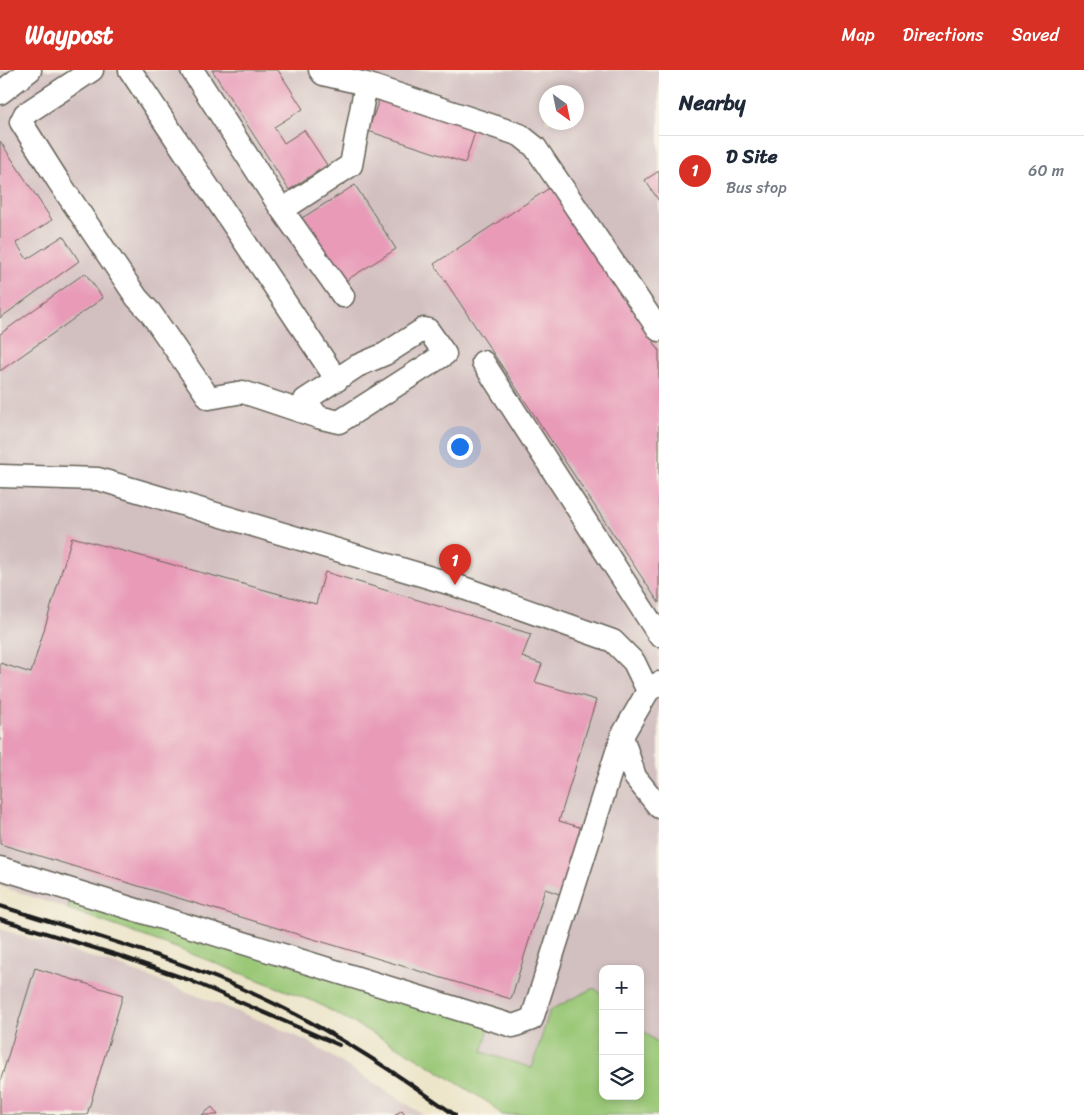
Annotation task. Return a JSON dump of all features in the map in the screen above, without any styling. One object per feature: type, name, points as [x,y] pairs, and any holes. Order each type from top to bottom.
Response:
[{"type":"lane","points":[[0,93],[30,70]]},
{"type":"lane","points":[[92,70],[25,114],[21,122],[137,298],[150,312],[209,398],[243,392],[318,417],[340,422],[445,354],[428,330],[420,330],[385,354],[357,366],[304,400],[318,417]]},
{"type":"lane","points":[[130,70],[337,380]]},
{"type":"lane","points":[[192,70],[282,210],[343,296]]},
{"type":"lane","points":[[320,70],[323,74],[366,84],[520,135],[535,147],[659,330]]},
{"type":"lane","points":[[282,210],[351,165],[366,84]]},
{"type":"lane","points":[[483,362],[659,635]]},
{"type":"lane","points":[[0,476],[98,479],[455,585],[612,641],[634,662],[654,687],[622,736],[532,1019],[513,1026],[0,868]]},
{"type":"lane","points":[[622,736],[635,777],[659,807]]},
{"type":"shaded area","points":[[0,70],[659,70],[659,1115],[489,1103],[414,1056],[314,1002],[176,948],[0,886]]},
{"type":"shaded area","points":[[0,929],[129,969],[269,1024],[309,1042],[424,1115],[0,1115]]},
{"type":"green space","points":[[71,897],[490,1025],[482,1052],[532,1068],[550,1010],[594,988],[599,992],[599,1100],[644,1100],[644,1031],[659,1044],[659,1115],[502,1115],[489,1103],[414,1056],[315,1002],[176,948],[68,909]]},
{"type":"building","points":[[212,70],[278,70],[303,109],[274,127],[284,143],[304,130],[327,165],[289,190]]},
{"type":"building","points":[[381,94],[477,126],[465,163],[368,131]]},
{"type":"building","points":[[0,141],[52,220],[16,243],[27,259],[63,236],[79,261],[0,318]]},
{"type":"building","points":[[659,171],[659,201],[645,180]]},
{"type":"building","points":[[355,185],[396,249],[342,283],[302,218]]},
{"type":"building","points":[[551,187],[659,350],[659,603],[434,264]]},
{"type":"building","points":[[85,273],[103,298],[0,371],[0,334]]},
{"type":"building","points":[[72,537],[316,604],[325,572],[531,634],[522,657],[542,664],[535,682],[596,700],[559,821],[586,829],[565,896],[545,889],[511,999],[0,844],[0,663],[31,673]]},
{"type":"building","points":[[35,968],[123,995],[87,1115],[0,1115],[0,1082]]},
{"type":"building","points":[[212,1107],[218,1115],[202,1115]]},
{"type":"building","points":[[402,1110],[406,1115],[395,1115]]},
{"type":"railway","points":[[0,906],[174,962],[275,1004],[345,1042],[455,1115]]},
{"type":"railway","points":[[0,919],[117,955],[189,980],[339,1045]]},
{"type":"place","name":"D Site","points":[[455,585]]}]
